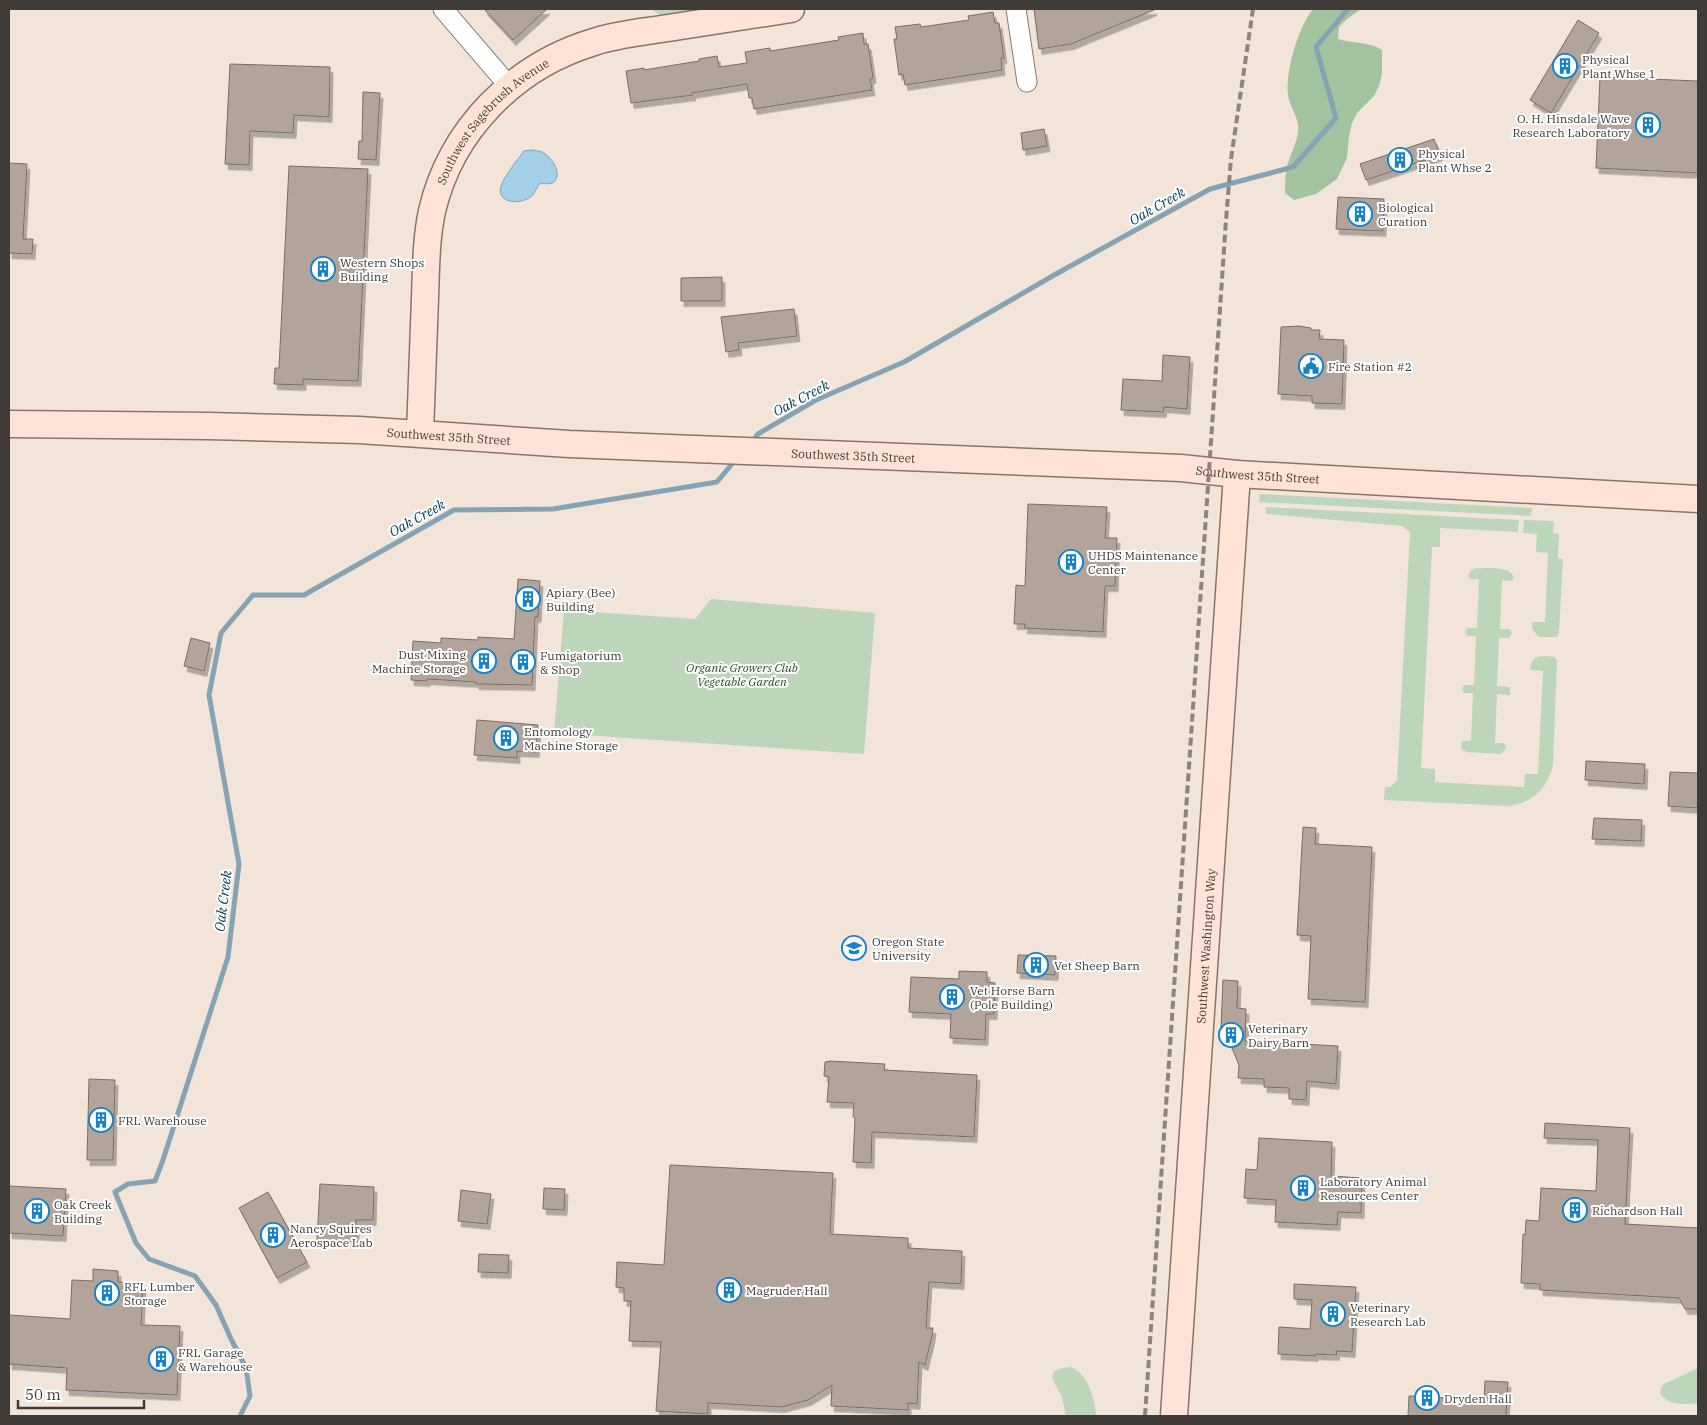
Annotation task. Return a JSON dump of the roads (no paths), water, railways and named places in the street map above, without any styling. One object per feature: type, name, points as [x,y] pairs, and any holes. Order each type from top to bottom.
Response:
[{"type":"main road","name":"Southwest Sagebrush Avenue","points":[[420,433],[427,247],[432,212],[440,184],[453,154],[477,120],[509,86],[556,56],[594,42],[642,32],[792,9]]},
{"type":"main road","name":"Southwest 35th Street","points":[[9,424],[209,426],[420,433],[568,444],[1187,468],[1237,474],[1698,499]]},
{"type":"main road","name":"Southwest Washington Way","points":[[1174,1416],[1237,474]]},
{"type":"street","points":[[443,9],[509,86]]},
{"type":"street","points":[[1016,9],[1027,82]]},
{"type":"water","points":[[524,151],[542,152],[549,157],[557,170],[556,178],[552,183],[539,184],[530,198],[515,202],[509,201],[502,196],[500,191],[503,182]]},
{"type":"waterway","name":"Oak Creek","points":[[752,442],[758,434],[816,400],[904,362],[1056,274],[1210,189],[1293,167],[1336,118],[1316,47],[1348,9]]},
{"type":"waterway","name":"Oak Creek","points":[[240,1416],[250,1396],[246,1368],[216,1305],[195,1276],[149,1259],[136,1243],[115,1192],[128,1184],[155,1181],[228,957],[239,864],[209,695],[221,633],[253,595],[304,595],[454,510],[553,509],[717,482],[736,459]]},
{"type":"railway","points":[[1145,1416],[1226,220],[1231,159],[1253,9]]},
{"type":"place","name":"Physical Plant Whse 1","points":[[1565,66]]},
{"type":"place","name":"O. H. Hinsdale Wave Research Laboratory","points":[[1648,125]]},
{"type":"place","name":"Physical Plant Whse 2","points":[[1400,160]]},
{"type":"place","name":"Biological Curation","points":[[1360,214]]},
{"type":"place","name":"Western Shops Building","points":[[323,269]]},
{"type":"place","name":"Fire Station #2","points":[[1311,366]]},
{"type":"place","name":"UHDS Maintenance Center","points":[[1071,562]]},
{"type":"place","name":"Apiary (Bee) Building","points":[[528,599]]},
{"type":"place","name":"Dust Mixing Machine Storage","points":[[484,661]]},
{"type":"place","name":"Fumigatorium & Shop","points":[[523,662]]},
{"type":"place","name":"Entomology Machine Storage","points":[[506,738]]},
{"type":"place","name":"Oregon State University","points":[[854,948]]},
{"type":"place","name":"Vet Sheep Barn","points":[[1036,965]]},
{"type":"place","name":"Vet Horse Barn (Pole Building)","points":[[952,997]]},
{"type":"place","name":"Veterinary Dairy Barn","points":[[1231,1035]]},
{"type":"place","name":"FRL Warehouse","points":[[101,1120]]},
{"type":"place","name":"Laboratory Animal Resources Center","points":[[1303,1188]]},
{"type":"place","name":"Richardson Hall","points":[[1575,1210]]},
{"type":"place","name":"Oak Creek Building","points":[[37,1211]]},
{"type":"place","name":"Nancy Squires Aerospace Lab","points":[[273,1235]]},
{"type":"place","name":"Magruder Hall","points":[[729,1290]]},
{"type":"place","name":"RFL Lumber Storage","points":[[107,1293]]},
{"type":"place","name":"Veterinary Research Lab","points":[[1333,1314]]},
{"type":"place","name":"FRL Garage & Warehouse","points":[[161,1359]]},
{"type":"place","name":"Dryden Hall","points":[[1427,1398]]},
{"type":"park label","name":"Organic Growers Club Vegetable Garden","points":[[742,674]]}]
